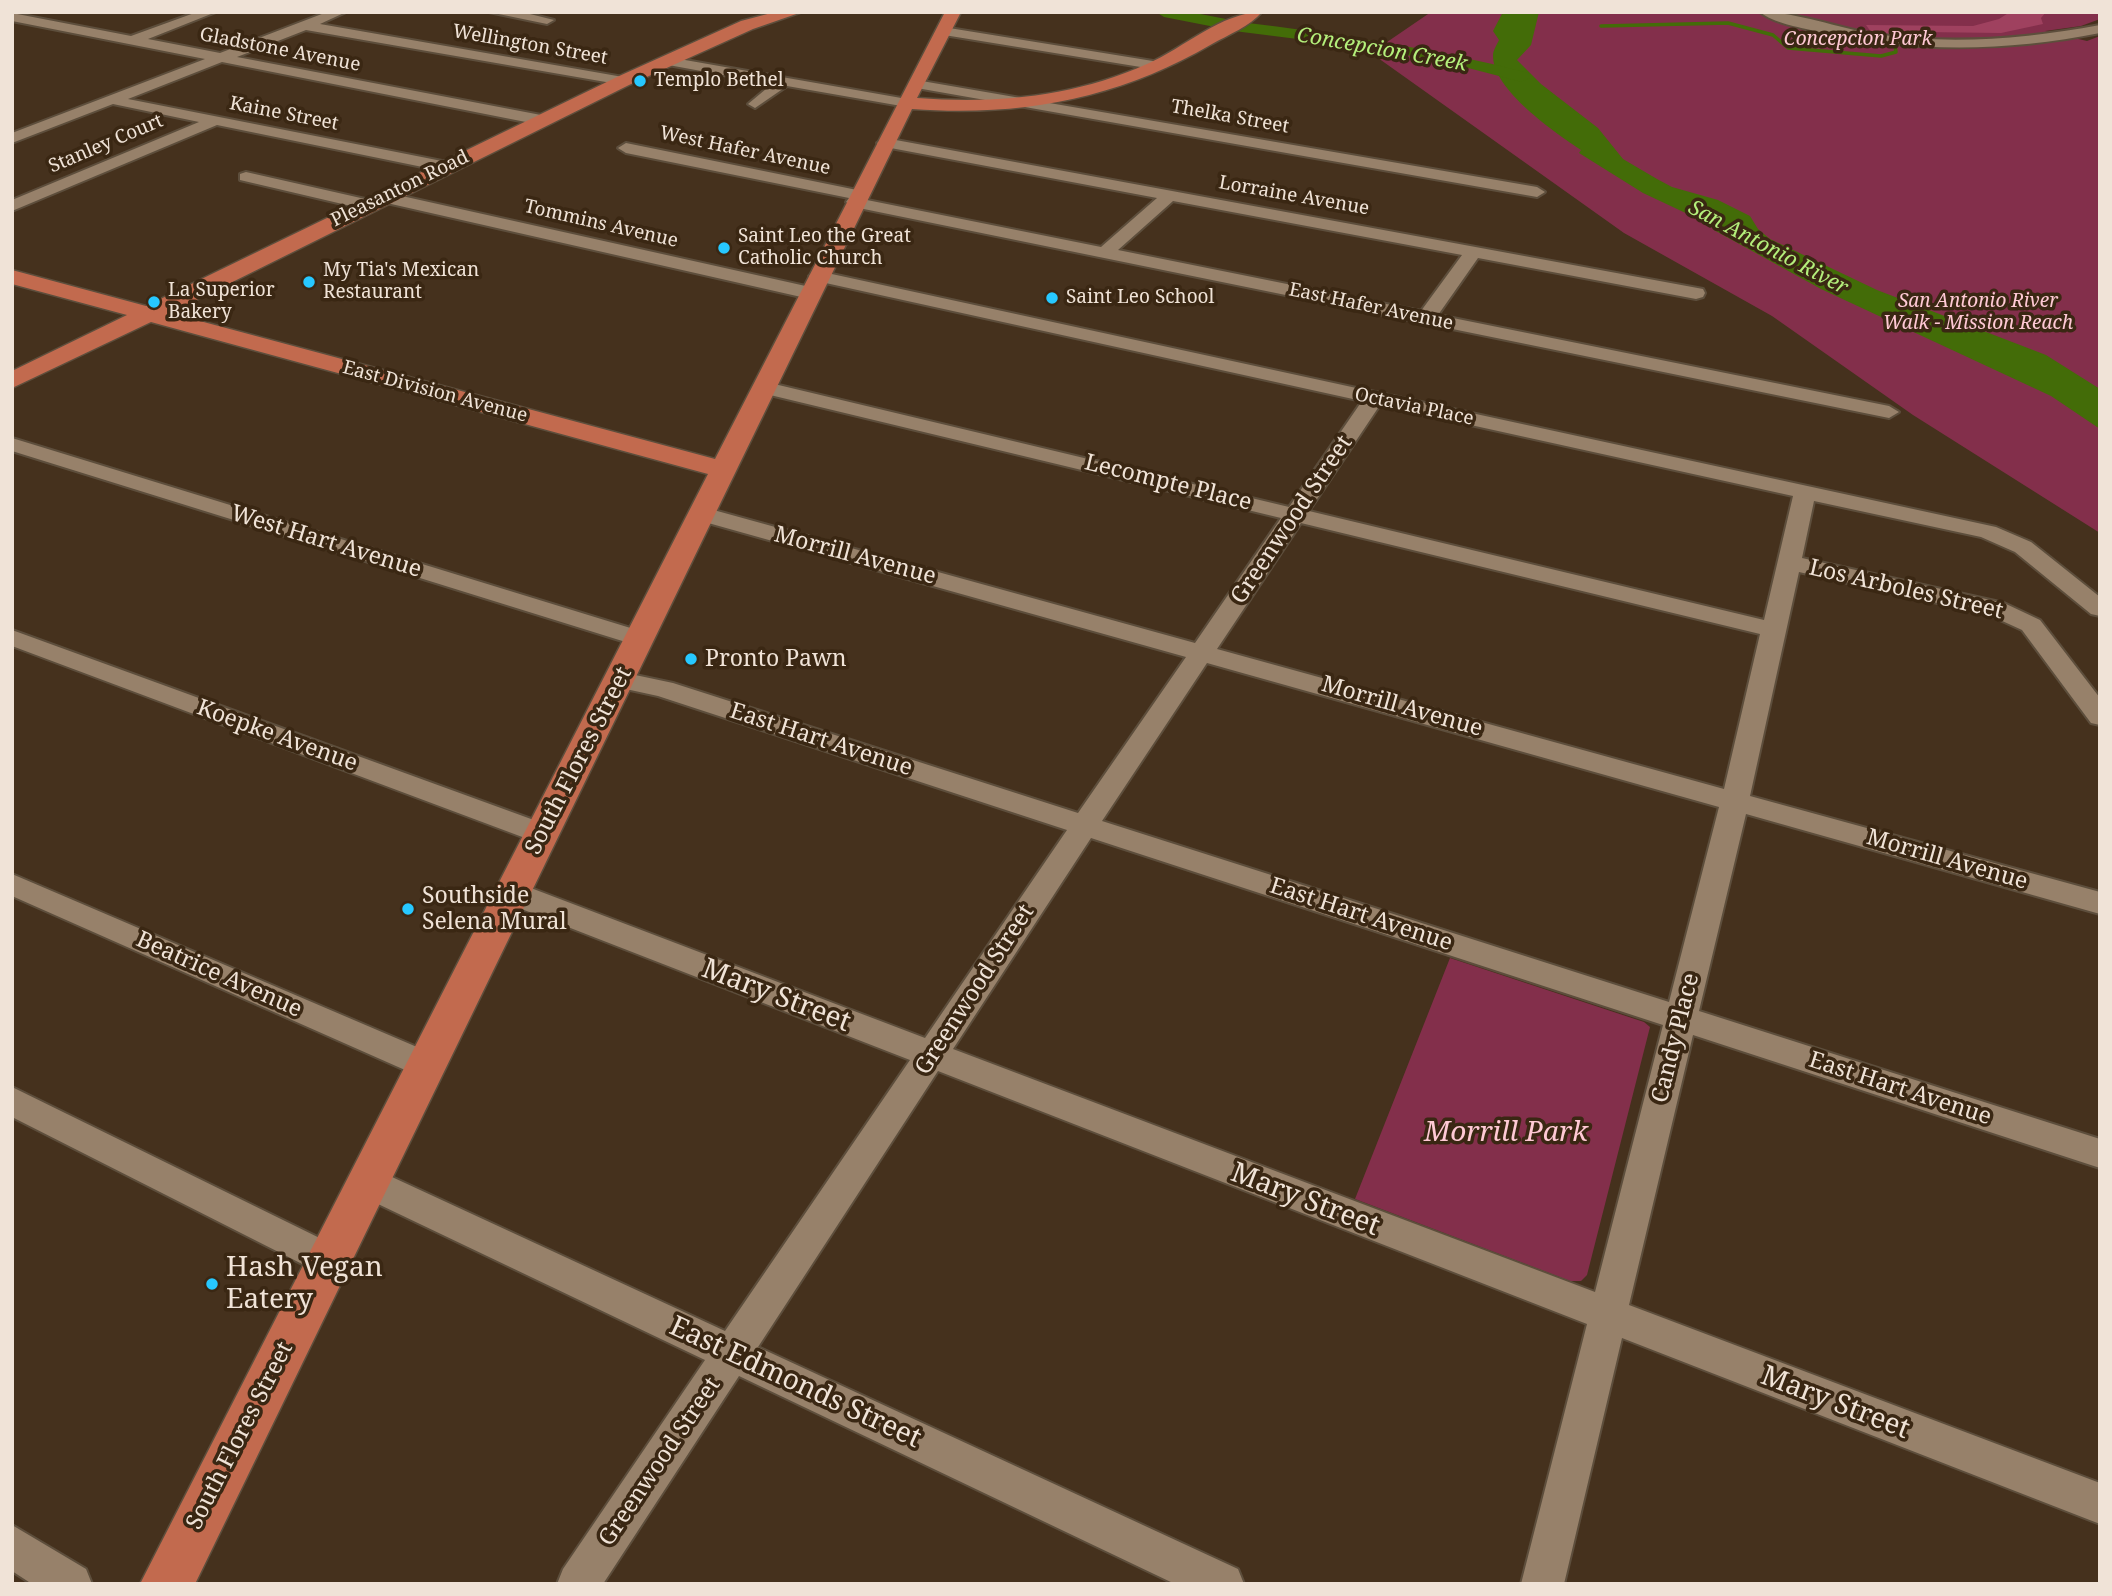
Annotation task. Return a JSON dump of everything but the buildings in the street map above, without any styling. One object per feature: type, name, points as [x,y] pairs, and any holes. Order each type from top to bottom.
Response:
[{"type":"main road","name":"Pleasanton Road","points":[[12,381],[623,81],[753,22],[794,12]]},
{"type":"main road","points":[[911,94],[975,107],[1034,104],[1093,91],[1159,66],[1254,12]]},
{"type":"main road","name":"South Flores Street","points":[[167,1584],[621,680],[766,388],[855,198],[911,94],[948,17]]},
{"type":"main road","name":"East Division Avenue","points":[[12,277],[724,470]]},
{"type":"street","points":[[132,40],[210,12]]},
{"type":"street","points":[[12,138],[340,12]]},
{"type":"street","points":[[495,12],[547,20]]},
{"type":"street","points":[[1766,12],[1840,33],[1927,43],[1983,42],[2100,29]]},
{"type":"street","points":[[43,23],[71,14]]},
{"type":"street","name":"Gladstone Avenue","points":[[12,17],[541,120]]},
{"type":"street","points":[[948,17],[1159,66]]},
{"type":"street","name":"Wellington Street","points":[[306,25],[623,81]]},
{"type":"street","points":[[668,61],[783,82],[911,94]]},
{"type":"street","points":[[755,104],[783,82]]},
{"type":"street","name":"Kaine Street","points":[[113,100],[447,167]]},
{"type":"street","name":"Thelka Street","points":[[1034,104],[1536,192]]},
{"type":"street","name":"Stanley Court","points":[[12,206],[217,120]]},
{"type":"street","name":"Lorraine Avenue","points":[[884,143],[1696,293]]},
{"type":"street","name":"West Hafer Avenue","points":[[625,148],[855,198]]},
{"type":"street","name":"Tommins Avenue","points":[[246,177],[814,285]]},
{"type":"street","points":[[1105,253],[1170,195]]},
{"type":"street","name":"East Hafer Avenue","points":[[855,198],[1105,253],[1889,412]]},
{"type":"street","points":[[1426,318],[1474,251]]},
{"type":"street","name":"Octavia Place","points":[[814,285],[1374,398],[1988,532],[2010,540],[2100,608]]},
{"type":"street","name":"Lecompte Place","points":[[766,388],[1775,630]]},
{"type":"street","name":"Greenwood Street","points":[[578,1584],[1084,826],[1374,398]]},
{"type":"street","name":"West Hart Avenue","points":[[12,444],[641,639]]},
{"type":"street","name":"Candy Place","points":[[1542,1584],[1735,800],[1805,492]]},
{"type":"street","name":"Morrill Avenue","points":[[702,514],[2100,903]]},
{"type":"street","name":"Los Arboles Street","points":[[1790,562],[1995,608],[2021,618],[2031,625],[2100,717]]},
{"type":"street","name":"Koepke Avenue","points":[[12,637],[543,834]]},
{"type":"street","name":"East Hart Avenue","points":[[621,680],[664,689],[2100,1154]]},
{"type":"street","name":"Beatrice Avenue","points":[[12,884],[426,1065]]},
{"type":"street","name":"Mary Street","points":[[512,893],[2100,1504]]},
{"type":"street","points":[[12,1101],[329,1260]]},
{"type":"street","name":"East Edmonds Street","points":[[367,1182],[1223,1584]]},
{"type":"street","points":[[12,1546],[71,1584]]},
{"type":"green space","name":"San Antonio River Walk - Mission Reach","points":[[1431,12],[2100,12],[2100,19],[2081,26],[2045,31],[2087,41],[2100,36],[2100,533],[1913,415],[1772,316],[1624,233],[1371,53]]},
{"type":"green space","name":"Morrill Park","points":[[1450,958],[1644,1022],[1650,1027],[1587,1275],[1581,1281],[1570,1281],[1355,1199]]},
{"type":"shaded area","points":[[2010,12],[2046,12],[2041,18],[2043,24],[2001,33],[1923,32],[1908,36],[1871,32],[1866,25],[1973,26],[1999,19]]},
{"type":"water","name":"San Antonio River","points":[[1503,12],[1539,12],[1531,45],[1517,60],[1541,84],[1598,128],[1623,159],[1672,187],[1718,200],[1750,216],[1758,229],[1770,239],[1877,290],[2046,355],[2100,389],[2100,429],[2051,396],[1821,289],[1714,230],[1709,224],[1643,193],[1579,153],[1581,150],[1514,96],[1495,68],[1493,53],[1499,40],[1493,31]]},
{"type":"waterway","name":"Concepcion Creek","points":[[1164,12],[1220,23]]},
{"type":"waterway","points":[[1601,26],[1728,23],[1773,35],[1788,48],[1881,56],[1896,52],[1895,45]]},
{"type":"waterway","name":"Concepcion Creek","points":[[1240,27],[1369,43],[1450,58],[1522,77]]},
{"type":"place","name":"Templo Bethel","points":[[640,81]]},
{"type":"place","name":"Saint Leo the Great Catholic Church","points":[[724,248]]},
{"type":"place","name":"My Tia's Mexican Restaurant","points":[[309,282]]},
{"type":"place","name":"Saint Leo School","points":[[1052,298]]},
{"type":"place","name":"La Superior Bakery","points":[[154,302]]},
{"type":"place","name":"Pronto Pawn","points":[[691,659]]},
{"type":"place","name":"Southside Selena Mural","points":[[408,909]]},
{"type":"place","name":"Hash Vegan Eatery","points":[[212,1284]]},
{"type":"park label","name":"Concepcion Park","points":[[1858,40]]}]
